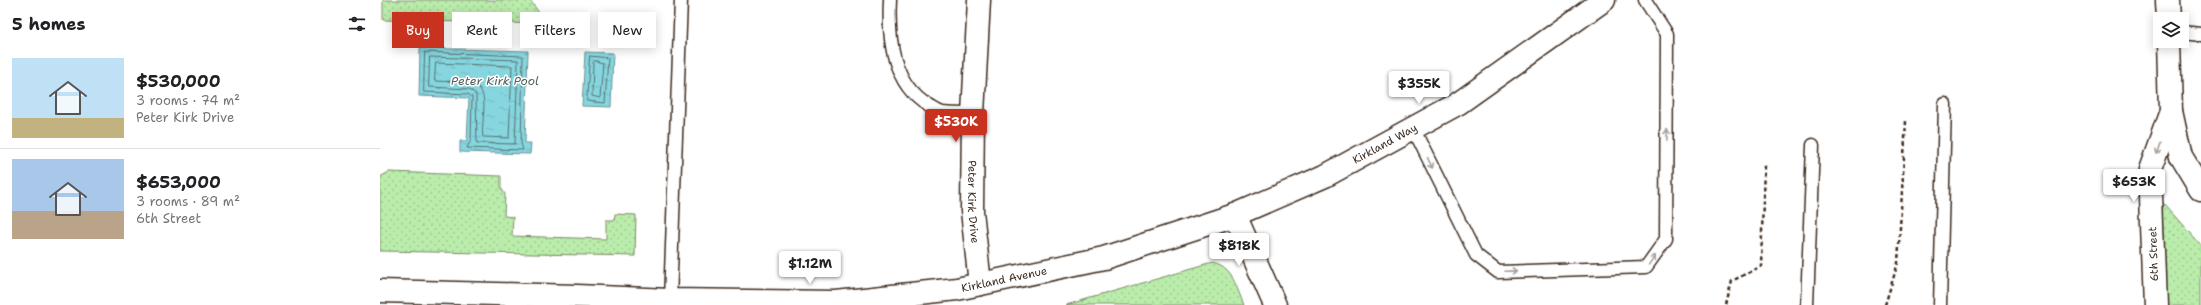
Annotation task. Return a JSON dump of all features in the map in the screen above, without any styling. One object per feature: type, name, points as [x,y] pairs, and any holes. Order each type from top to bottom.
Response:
[{"type":"main road","name":"Peter Kirk Drive","points":[[979,0],[973,114],[972,210],[980,284]]},
{"type":"main road","name":"Kirkland Way","points":[[1235,215],[1324,176],[1459,103],[1604,0]]},
{"type":"main road","points":[[2168,0],[2169,12]]},
{"type":"main road","name":"6th Street","points":[[2169,48],[2171,111],[2181,157],[2201,190]]},
{"type":"main road","name":"6th Street","points":[[2155,305],[2150,169],[2171,111]]},
{"type":"main road","name":"Kirkland Avenue","points":[[386,296],[544,300],[836,302],[957,289],[1104,258],[1235,215]]},
{"type":"main road","points":[[1235,215],[1275,305]]},
{"type":"lane","points":[[670,300],[681,0]]},
{"type":"lane","points":[[890,0],[889,26],[893,56],[903,80],[920,100],[942,113],[973,114]]},
{"type":"lane","points":[[1413,128],[1476,255],[1498,272],[1646,267],[1666,239],[1667,34],[1645,0]]},
{"type":"lane","points":[[2189,33],[2201,34]]},
{"type":"lane","points":[[1940,305],[1945,104]]},
{"type":"lane","points":[[1807,305],[1813,146]]},
{"type":"path","points":[[1885,305],[1898,263],[1906,121]]},
{"type":"path","points":[[1726,305],[1732,281],[1761,266],[1764,165]]},
{"type":"green space","points":[[383,0],[530,0],[538,12],[520,12],[520,23],[512,23],[512,12],[452,12],[452,22],[444,21],[444,12],[392,12],[392,20],[383,20]]},
{"type":"green space","points":[[389,172],[501,176],[501,188],[505,194],[504,216],[513,217],[512,236],[606,239],[606,220],[614,220],[615,214],[636,215],[635,256],[380,251],[380,177]]},
{"type":"green space","points":[[2165,205],[2201,246],[2201,305],[2165,305],[2161,207]]},
{"type":"green space","points":[[1212,263],[1219,265],[1229,273],[1236,285],[1244,305],[1066,305]]},
{"type":"water","name":"Peter Kirk Pool","points":[[420,48],[528,51],[525,143],[531,143],[530,154],[460,152],[460,141],[467,141],[469,98],[419,96]]},
{"type":"water","points":[[585,52],[613,53],[611,107],[582,106]]}]
